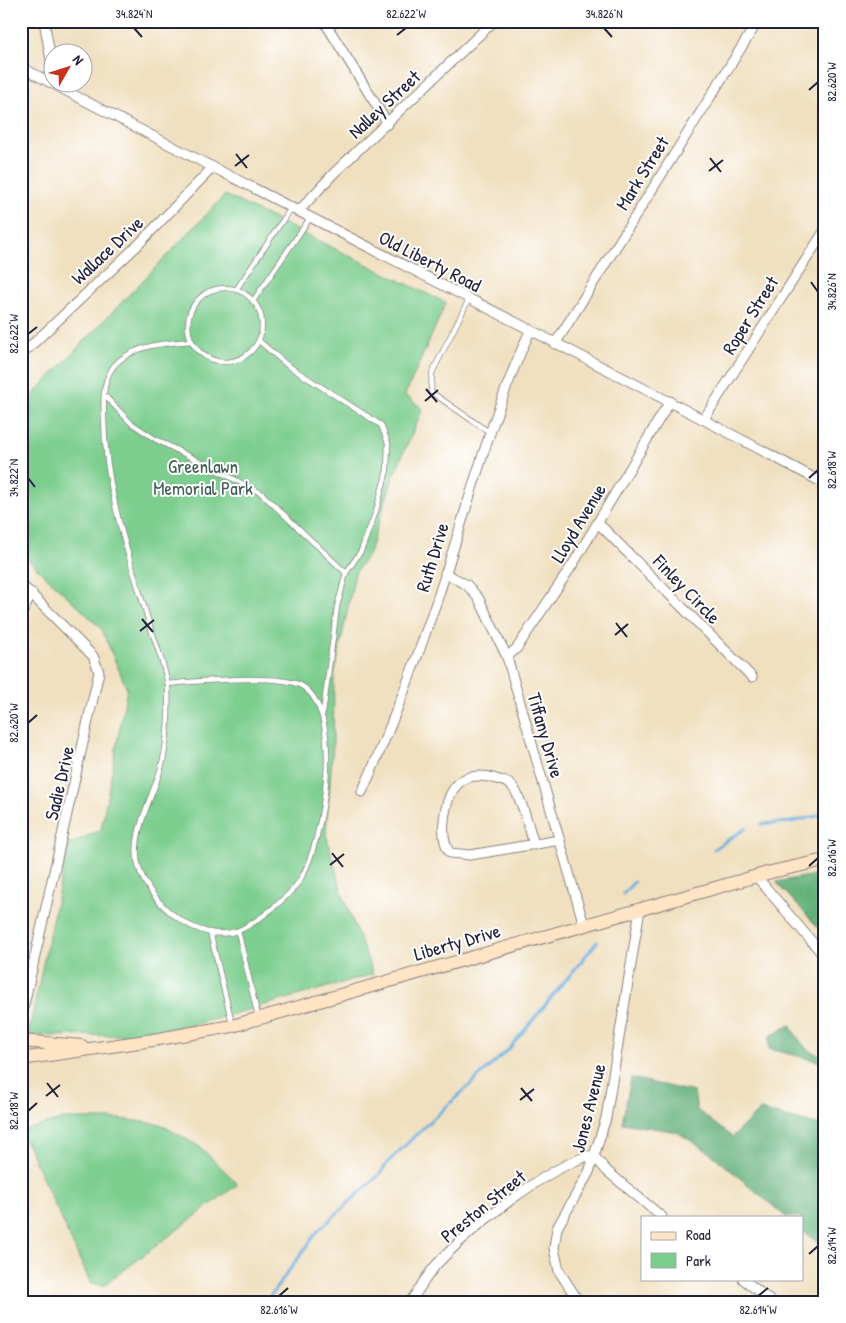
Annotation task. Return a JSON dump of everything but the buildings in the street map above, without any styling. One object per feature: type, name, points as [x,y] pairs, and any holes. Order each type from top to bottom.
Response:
[{"type":"main road","name":"Liberty Drive","points":[[21,1059],[51,1056],[232,1026],[756,876],[825,860]]},
{"type":"main road","name":"Liberty Drive","points":[[21,1041],[97,1047]]},
{"type":"street","points":[[44,21],[48,42]]},
{"type":"street","points":[[324,21],[388,124]]},
{"type":"street","name":"Nalley Street","points":[[294,210],[388,124],[494,21]]},
{"type":"street","name":"Mark Street","points":[[555,344],[758,21]]},
{"type":"street","name":"Old Liberty Road","points":[[21,67],[42,78]]},
{"type":"street","name":"Old Liberty Road","points":[[69,92],[294,210],[670,401],[825,484]]},
{"type":"street","name":"Wallace Drive","points":[[21,355],[138,245],[214,167]]},
{"type":"street","name":"Roper Street","points":[[704,419],[825,230]]},
{"type":"street","name":"Ruth Drive","points":[[362,792],[436,601],[489,432],[509,377],[530,331]]},
{"type":"street","name":"Lloyd Avenue","points":[[507,657],[517,648],[543,611],[598,523],[670,401]]},
{"type":"street","name":"Finley Circle","points":[[598,523],[752,677]]},
{"type":"street","name":"Tiffany Drive","points":[[445,573],[467,584],[479,599],[507,657],[584,925]]},
{"type":"street","name":"Sadie Drive","points":[[21,584],[93,656],[99,672],[21,1018]]},
{"type":"street","points":[[21,615],[32,594]]},
{"type":"street","points":[[534,844],[515,789],[507,782],[490,776],[474,777],[461,780],[453,789],[445,822],[445,846],[450,853],[470,855],[560,840]]},
{"type":"street","points":[[756,876],[825,957]]},
{"type":"street","name":"Jones Avenue","points":[[579,1302],[559,1271],[554,1248],[557,1228],[589,1172],[606,1118],[640,909]]},
{"type":"street","points":[[593,1155],[607,1171],[661,1216]]},
{"type":"street","name":"Preston Street","points":[[410,1302],[437,1265],[483,1222],[531,1186],[579,1158],[593,1155]]},
{"type":"street","points":[[743,1280],[772,1302]]},
{"type":"lane","points":[[236,290],[294,210]]},
{"type":"lane","points":[[253,301],[310,218]]},
{"type":"lane","points":[[224,288],[236,290],[253,301],[262,320],[259,341],[252,351],[242,358],[225,362],[208,358],[198,351],[191,341],[188,317],[193,306],[201,296],[212,290],[224,288]]},
{"type":"lane","points":[[469,299],[432,373],[431,392],[489,432]]},
{"type":"lane","points":[[191,341],[150,346],[118,361],[106,378],[104,436],[110,490],[168,684],[167,728],[162,766],[137,840],[138,866],[149,889],[169,911],[188,925],[215,934],[238,931],[282,900],[299,881],[313,855],[321,820],[325,781],[327,744],[323,714],[337,607],[346,572],[361,551],[376,511],[387,470],[388,443],[381,425],[288,364],[259,341]]},
{"type":"lane","points":[[104,395],[131,423],[155,439],[261,493],[346,572]]},
{"type":"lane","points":[[168,684],[220,679],[299,684],[314,696],[323,714]]},
{"type":"lane","points":[[238,931],[259,1019]]},
{"type":"lane","points":[[210,932],[232,1026]]},
{"type":"green space","name":"Greenlawn Memorial Park","points":[[225,195],[446,303],[405,395],[423,409],[394,474],[369,553],[355,573],[334,676],[333,743],[326,834],[342,893],[373,974],[209,1021],[137,1035],[28,1036],[68,845],[101,830],[127,689],[101,628],[21,553],[21,407]]},
{"type":"green space","points":[[825,873],[825,935],[776,882]]},
{"type":"green space","points":[[790,1025],[804,1046],[825,1057],[825,1063],[769,1049],[769,1037]]},
{"type":"green space","points":[[631,1078],[694,1092],[697,1110],[732,1137],[760,1110],[825,1127],[825,1249],[804,1232],[804,1216],[785,1216],[709,1152],[677,1132],[622,1123]]},
{"type":"green space","points":[[64,1119],[120,1119],[160,1124],[200,1147],[238,1184],[103,1286],[90,1282],[21,1131]]},
{"type":"waterway","points":[[761,824],[791,822],[825,814]]},
{"type":"waterway","points":[[714,849],[746,828]]},
{"type":"waterway","points":[[623,894],[634,882]]},
{"type":"waterway","points":[[266,1302],[318,1231],[379,1175],[388,1162],[422,1129],[509,1049],[597,942]]}]
